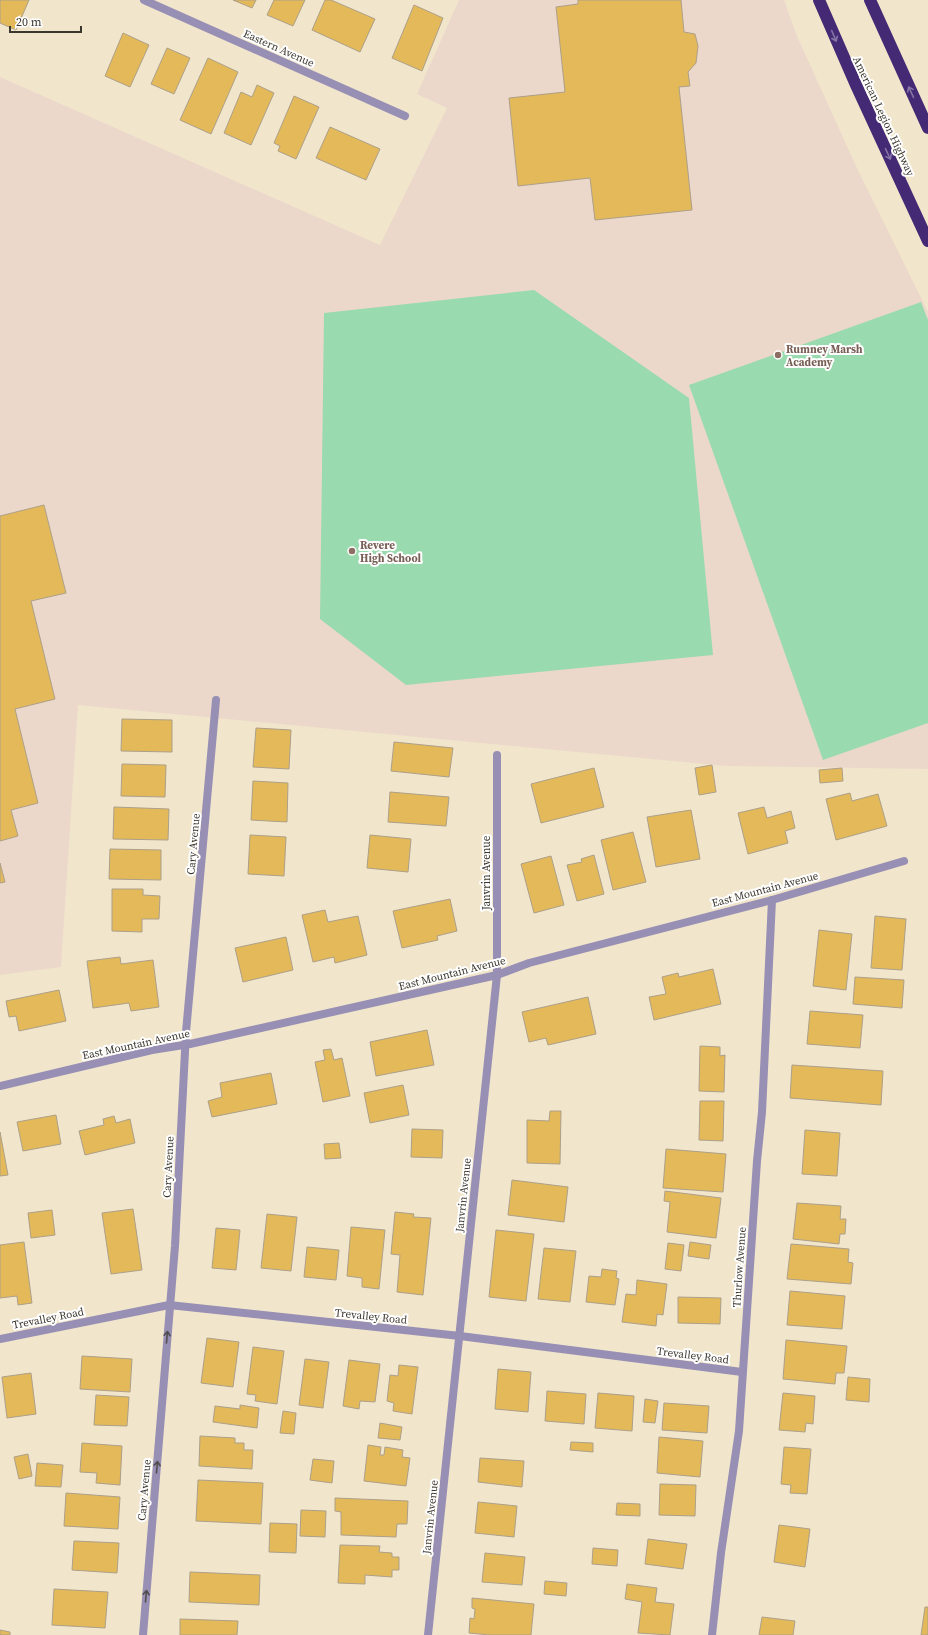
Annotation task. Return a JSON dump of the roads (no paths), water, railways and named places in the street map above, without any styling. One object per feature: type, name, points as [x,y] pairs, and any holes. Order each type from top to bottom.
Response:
[{"type":"highway","name":"American Legion Highway","points":[[819,0],[856,85],[928,241]]},
{"type":"highway","points":[[870,0],[928,128]]},
{"type":"street","name":"Eastern Avenue","points":[[144,0],[405,116]]},
{"type":"street","name":"Cary Avenue","points":[[143,1635],[175,1246],[185,1045],[216,700]]},
{"type":"street","name":"Janvrin Avenue","points":[[428,1635],[497,975],[497,755]]},
{"type":"street","name":"East Mountain Avenue","points":[[0,1086],[152,1050],[185,1045],[497,975],[529,963],[772,900],[904,861]]},
{"type":"street","name":"Thurlow Avenue","points":[[712,1635],[721,1553],[739,1431],[757,1161],[762,1112],[772,900]]},
{"type":"street","name":"Trevalley Road","points":[[0,1339],[169,1305],[460,1336],[742,1372]]},
{"type":"place","name":"Rumney Marsh Academy","points":[[778,355]]},
{"type":"place","name":"Revere High School","points":[[352,551]]}]
